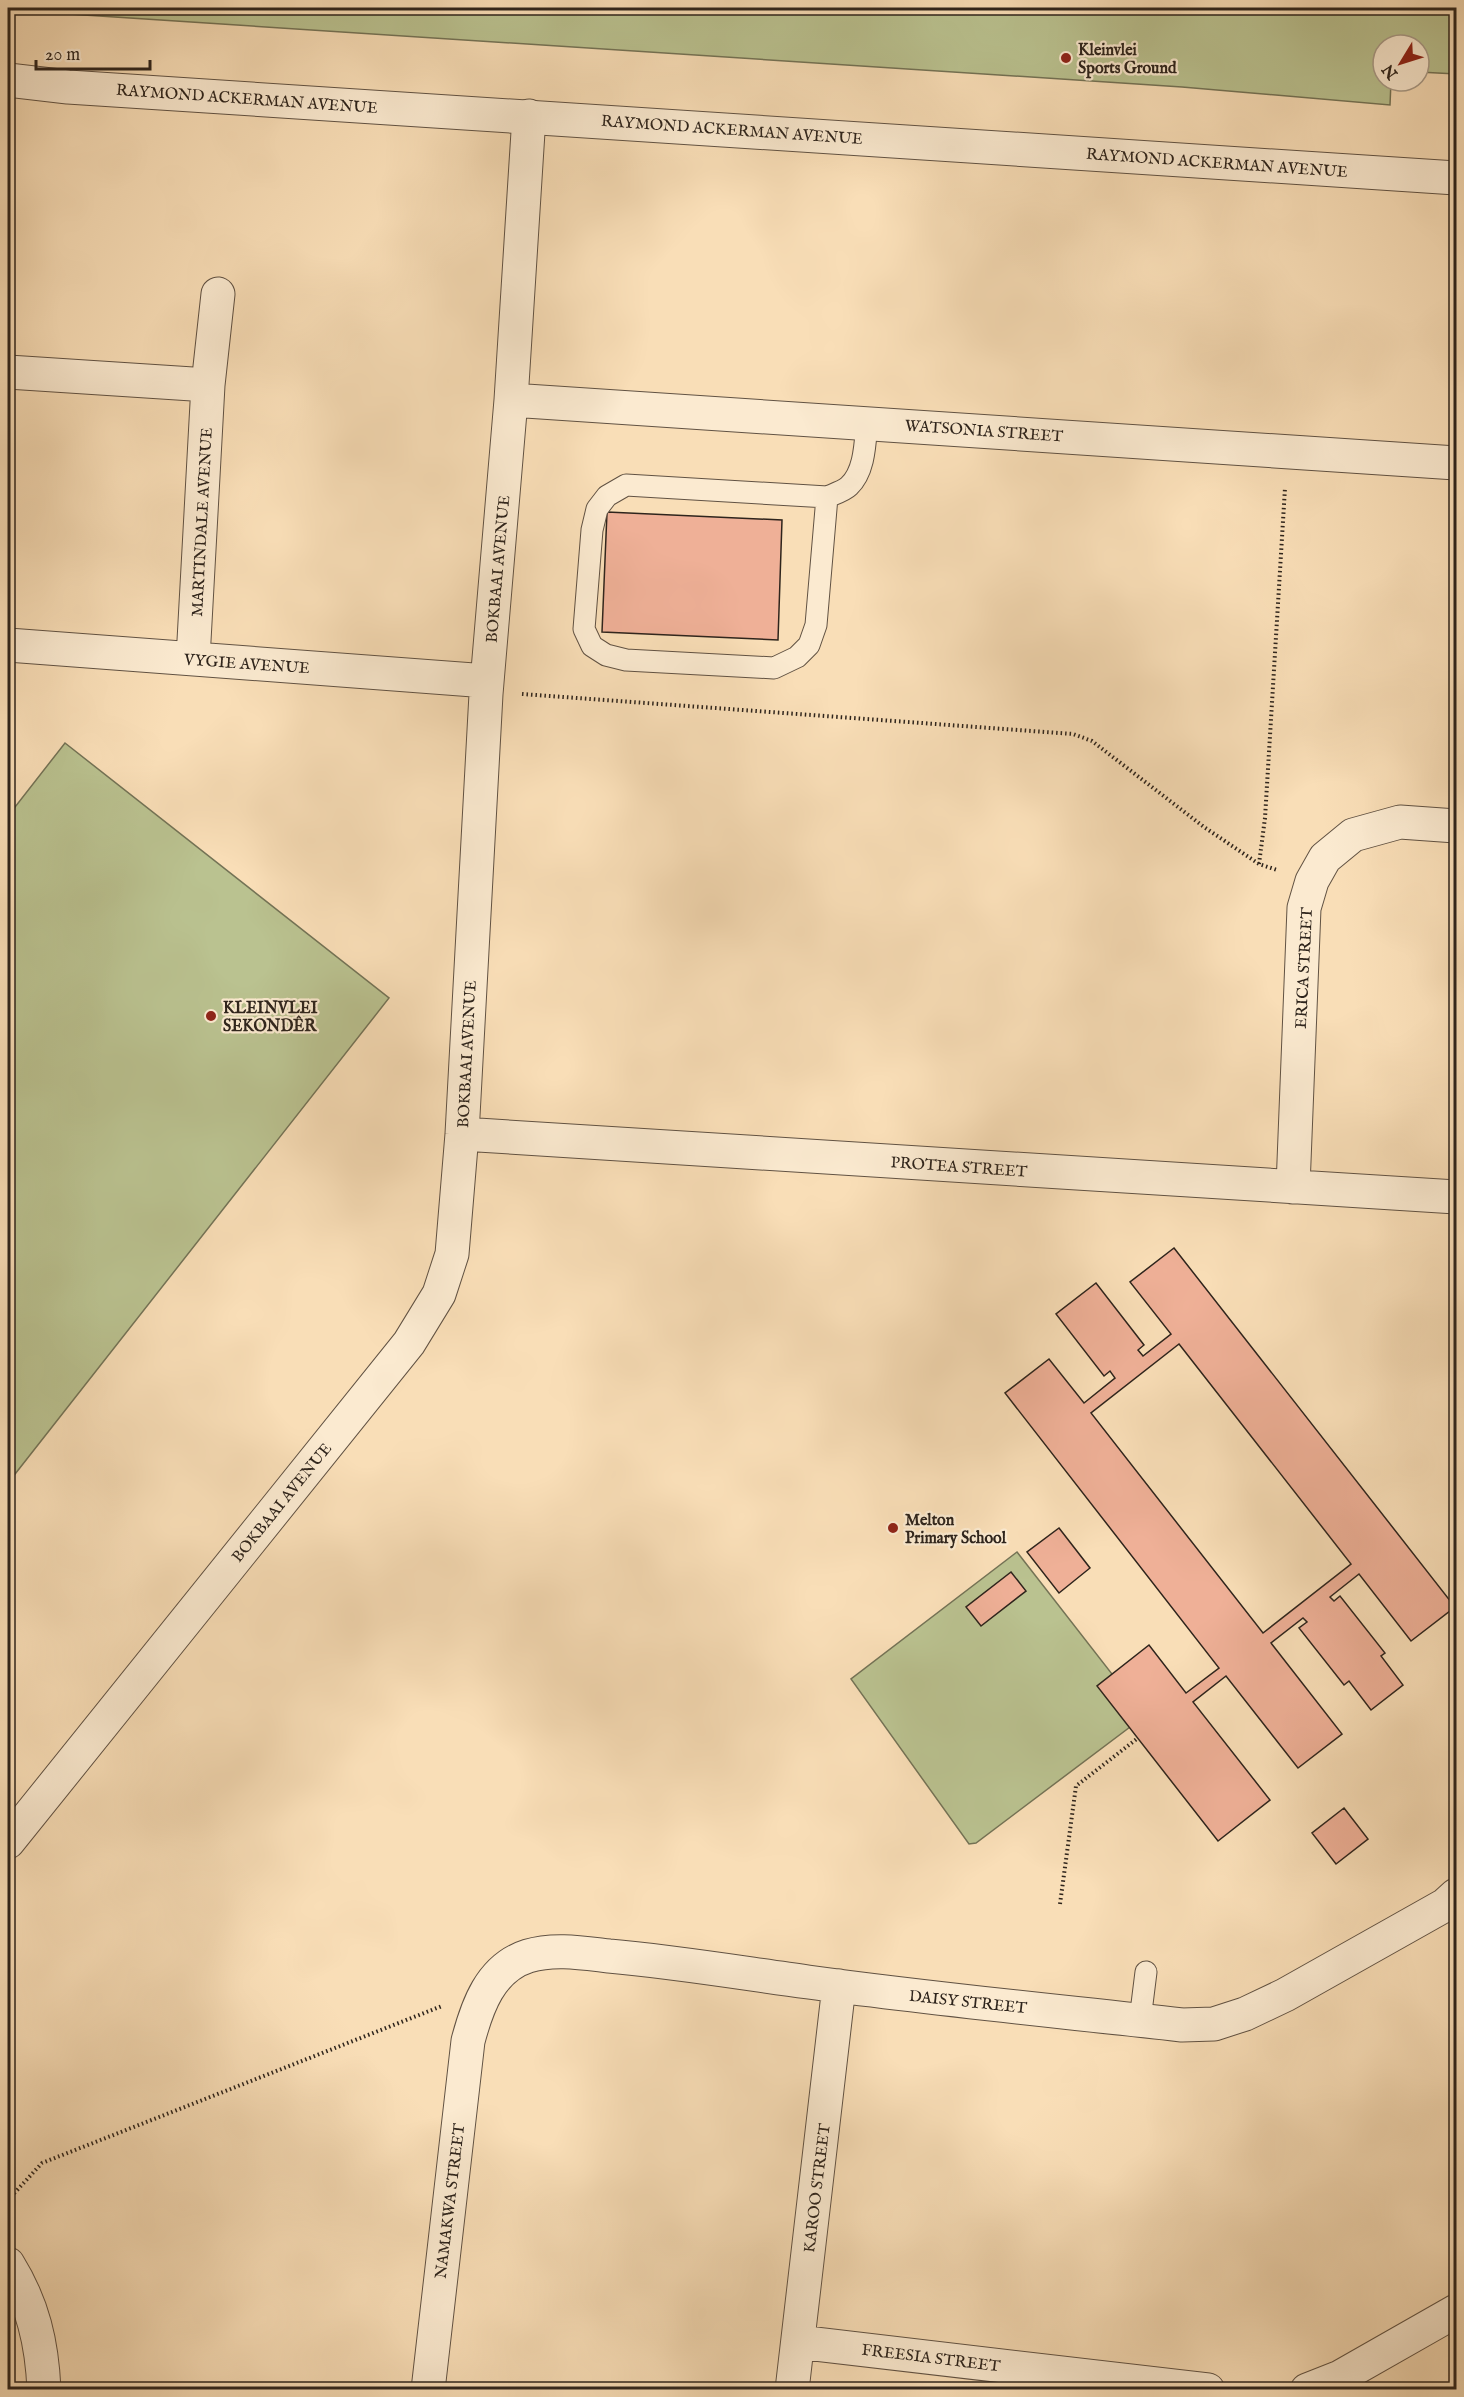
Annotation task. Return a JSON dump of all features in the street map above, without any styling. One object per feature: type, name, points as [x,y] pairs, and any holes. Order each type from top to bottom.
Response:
[{"type":"street","name":"RAYMOND ACKERMAN AVENUE","points":[[8,80],[68,87],[1456,178]]},
{"type":"street","name":"BOKBAAI AVENUE","points":[[8,1842],[409,1343],[439,1294],[452,1254],[462,1134],[487,688],[511,400],[529,116]]},
{"type":"street","name":"MARTINDALE AVENUE","points":[[193,659],[208,385],[218,294]]},
{"type":"street","points":[[8,372],[208,385]]},
{"type":"street","name":"WATSONIA STREET","points":[[511,400],[1456,463]]},
{"type":"street","name":"VYGIE AVENUE","points":[[8,645],[193,659],[487,688]]},
{"type":"street","name":"ERICA STREET","points":[[1293,1187],[1304,908],[1312,881],[1325,858],[1353,835],[1400,822],[1456,826]]},
{"type":"street","name":"PROTEA STREET","points":[[462,1134],[1456,1197]]},
{"type":"street","name":"DAISY STREET","points":[[481,2000],[506,1970],[528,1956],[564,1952],[638,1958],[839,1986],[1182,2025],[1214,2024],[1245,2014],[1285,1995],[1445,1905],[1456,1895]]},
{"type":"street","name":"KAROO STREET","points":[[792,2390],[839,1986]]},
{"type":"street","name":"NAMAKWA STREET","points":[[428,2390],[468,2041],[481,2000]]},
{"type":"street","points":[[8,2264],[22,2286],[36,2321],[44,2390]]},
{"type":"street","points":[[1307,2390],[1340,2377],[1456,2311]]},
{"type":"street","name":"FREESIA STREET","points":[[798,2342],[1208,2390]]},
{"type":"lane","points":[[827,497],[816,625],[810,645],[797,657],[774,668],[626,660],[606,655],[592,646],[584,629],[592,530],[597,508],[607,496],[626,485],[827,497],[849,487],[858,472],[863,458],[867,422]]},
{"type":"lane","points":[[1140,2020],[1146,1972]]},
{"type":"path","points":[[1259,864],[1265,818],[1287,452]]},
{"type":"path","points":[[487,688],[522,694],[1073,734],[1092,741],[1204,827],[1259,864],[1312,881]]},
{"type":"path","points":[[1060,1904],[1076,1786],[1138,1738]]},
{"type":"path","points":[[8,2200],[42,2163],[481,2000]]},
{"type":"green space","name":"Kleinvlei Sports Ground","points":[[8,8],[1456,8],[1456,74],[1431,73],[1431,33],[1371,33],[1371,93],[1390,93],[1390,105],[1182,87],[8,10]]},
{"type":"green space","points":[[65,743],[389,998],[8,1483],[8,816]]},
{"type":"green space","points":[[1017,1552],[1112,1674],[1130,1727],[976,1843],[969,1844],[851,1679]]},
{"type":"building","points":[[607,512],[782,520],[778,640],[602,632]]},
{"type":"building","points":[[1174,1248],[1455,1607],[1411,1641],[1359,1574],[1330,1597],[1334,1601],[1340,1596],[1385,1653],[1381,1656],[1403,1685],[1371,1710],[1349,1681],[1344,1685],[1299,1628],[1307,1622],[1303,1618],[1271,1643],[1342,1734],[1298,1768],[1226,1676],[1193,1702],[1270,1800],[1218,1841],[1097,1686],[1149,1645],[1186,1693],[1219,1668],[1005,1393],[1049,1359],[1084,1403],[1115,1378],[1110,1371],[1104,1376],[1056,1314],[1096,1283],[1144,1345],[1138,1350],[1143,1356],[1171,1334],[1130,1282]],"holes":[[[1179,1344],[1351,1564],[1263,1633],[1091,1413]]]},
{"type":"building","points":[[1059,1528],[1090,1568],[1059,1593],[1027,1552]]},
{"type":"building","points":[[1011,1572],[1026,1591],[981,1626],[966,1607]]},
{"type":"building","points":[[1344,1808],[1368,1839],[1336,1864],[1312,1833]]},
{"type":"place","name":"Kleinvlei Sports Ground","points":[[1066,58]]},
{"type":"place","name":"KLEINVLEI SEKONDÊR","points":[[211,1016]]},
{"type":"place","name":"Melton Primary School","points":[[893,1528]]}]
